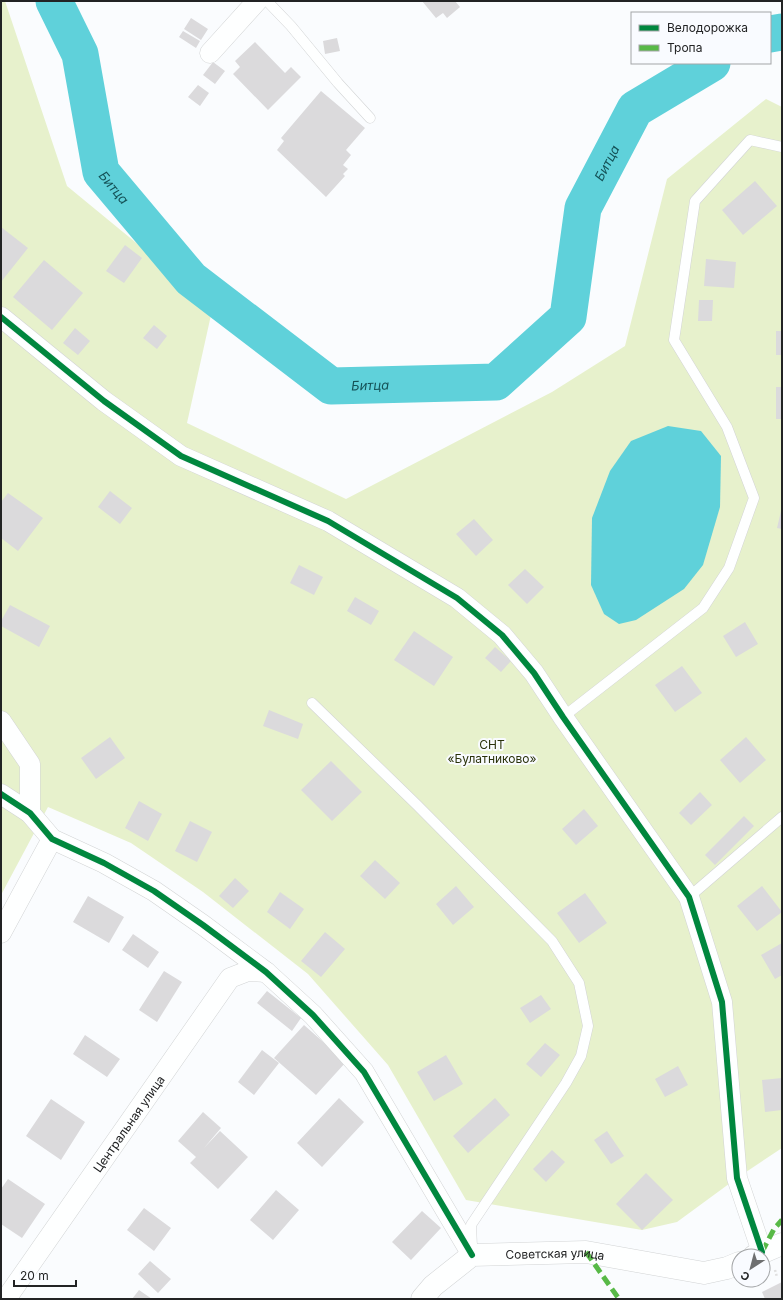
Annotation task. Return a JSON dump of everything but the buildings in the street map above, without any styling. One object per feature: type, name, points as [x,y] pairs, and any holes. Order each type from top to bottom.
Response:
[{"type":"street","points":[[210,53],[257,1]]},
{"type":"street","points":[[1,317],[104,401],[181,456],[328,521],[457,598],[502,635],[534,673],[689,897],[722,1002],[737,1178],[756,1248]]},
{"type":"street","points":[[1,721],[30,764],[30,813]]},
{"type":"street","points":[[1,794],[30,813],[52,840],[104,863],[154,892],[203,925],[266,972],[313,1015],[364,1072],[472,1255],[433,1286],[422,1299]]},
{"type":"street","points":[[1,934],[52,840]]},
{"type":"street","name":"Центральная улица","points":[[6,1299],[230,978],[248,971],[266,972]]},
{"type":"street","points":[[771,1249],[782,1244]]},
{"type":"street","name":"Советская улица","points":[[472,1255],[586,1252],[704,1273],[731,1266]]},
{"type":"lane","points":[[267,1],[291,26],[338,83],[370,118]]},
{"type":"lane","points":[[563,717],[702,608],[729,568],[754,498],[727,427],[674,340],[695,201],[750,140],[782,147]]},
{"type":"lane","points":[[312,703],[417,805],[552,941],[579,983],[588,1026],[581,1056],[566,1083],[471,1225],[472,1255]]},
{"type":"lane","points":[[689,897],[782,817]]},
{"type":"green space","name":"СНТ «Булатниково»","points":[[1,1],[5,1],[67,186],[213,306],[187,423],[346,499],[552,392],[625,346],[667,179],[766,99],[782,107],[782,1148],[737,1178],[677,1222],[642,1230],[466,1200],[388,1065],[308,974],[203,892],[131,843],[48,807],[1,895]]},
{"type":"water","points":[[668,426],[701,431],[721,456],[720,507],[703,565],[684,589],[636,620],[619,624],[604,614],[591,585],[592,518],[610,471],[631,441]]},
{"type":"waterway","name":"Битца","points":[[54,1],[80,54],[101,172],[191,279],[331,386],[496,382],[568,317],[583,208],[635,109],[710,64]]},
{"type":"waterway","name":"Битца","points":[[771,34],[782,32]]},
{"type":"marked path","points":[[764,1248],[774,1229],[782,1220]]},
{"type":"marked path","points":[[586,1252],[619,1299]]},
{"type":"cycle path","points":[[1,317],[104,401],[181,456],[328,521],[457,598],[502,635],[534,673],[689,897],[722,1002],[737,1178],[761,1248]]},
{"type":"cycle path","points":[[1,794],[30,813],[52,839],[104,863],[154,891],[203,925],[266,972],[313,1015],[364,1072],[472,1255]]}]
